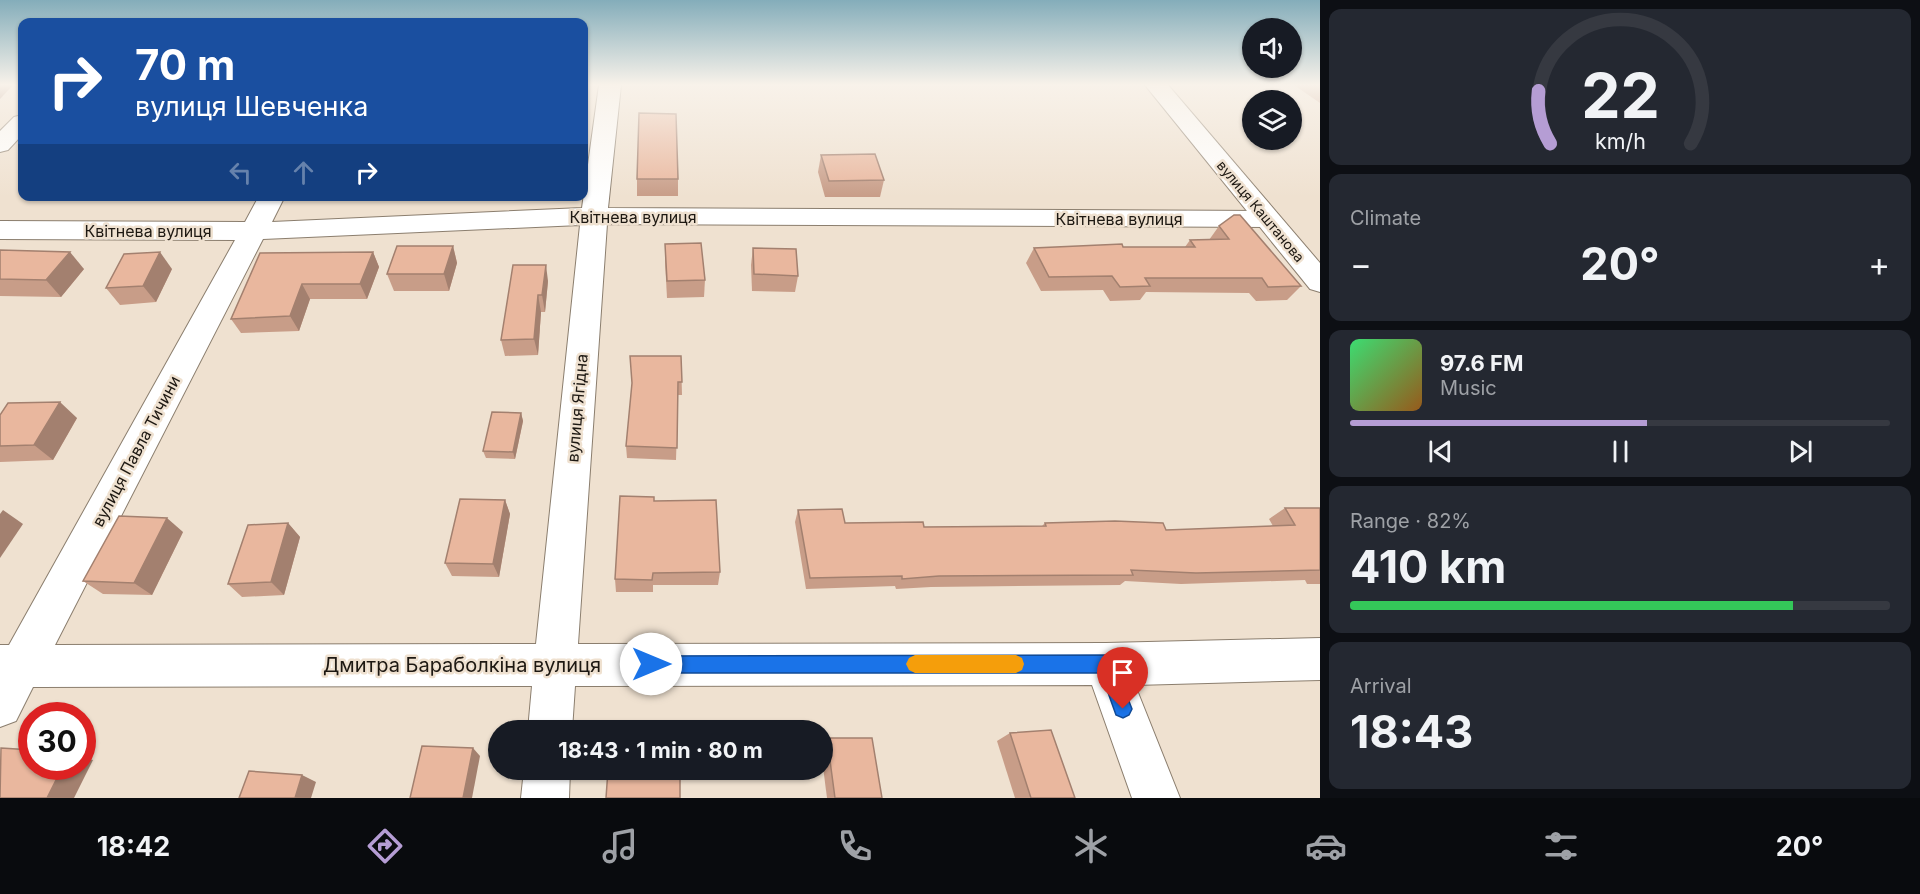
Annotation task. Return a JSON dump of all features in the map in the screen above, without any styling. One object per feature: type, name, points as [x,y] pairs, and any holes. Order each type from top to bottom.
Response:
[{"type":"street","name":"вулиця Ягідна","points":[[551,720],[594,216],[605,122]]},
{"type":"street","name":"вулиця Каштанова","points":[[1187,122],[1320,282]]},
{"type":"street","points":[[0,145],[18,126]]},
{"type":"street","name":"вулиця Павла Тичини","points":[[0,705],[11,666],[269,201]]},
{"type":"street","name":"Квітнева вулиця","points":[[0,230],[254,231],[594,216],[1267,219]]},
{"type":"street","name":"Дмитра Бараболкіна вулиця","points":[[11,666],[1106,664],[1320,659]]},
{"type":"street","points":[[1106,664],[1156,798]]},
{"type":"street","points":[[545,798],[547,780]]},
{"type":"building","points":[[639,122],[676,122],[678,179],[637,179]]},
{"type":"building","points":[[875,154],[884,180],[829,181],[821,155]]},
{"type":"building","points":[[1234,215],[1240,215],[1301,286],[1268,287],[1262,278],[1145,278],[1150,286],[1120,287],[1112,276],[1049,277],[1034,248],[1122,244],[1123,247],[1195,247],[1190,240],[1229,239],[1219,226]]},
{"type":"building","points":[[701,243],[705,280],[667,281],[665,244]]},
{"type":"building","points":[[397,246],[453,246],[444,274],[387,274]]},
{"type":"building","points":[[753,248],[796,249],[798,276],[754,274]]},
{"type":"building","points":[[0,250],[70,252],[46,280],[0,279]]},
{"type":"building","points":[[160,252],[143,286],[106,288],[124,254]]},
{"type":"building","points":[[373,252],[360,284],[302,284],[290,316],[231,319],[260,253]]},
{"type":"building","points":[[513,265],[546,265],[542,295],[538,295],[534,339],[501,340]]},
{"type":"building","points":[[630,356],[681,356],[682,382],[678,382],[677,448],[626,446],[632,383]]},
{"type":"building","points":[[60,402],[34,445],[0,446],[0,415],[8,403]]},
{"type":"building","points":[[492,412],[521,413],[513,452],[483,451]]},
{"type":"building","points":[[620,496],[654,497],[654,501],[716,500],[720,572],[653,573],[652,580],[615,579]]},
{"type":"building","points":[[460,499],[505,500],[493,564],[445,563]]},
{"type":"building","points":[[1285,508],[1320,508],[1320,570],[1196,573],[1131,570],[1133,575],[939,576],[902,579],[902,576],[810,578],[798,510],[842,509],[845,523],[923,522],[924,527],[1046,526],[1045,523],[1115,521],[1163,523],[1166,530],[1295,525]]},
{"type":"building","points":[[119,516],[167,518],[134,583],[83,581]]},
{"type":"building","points":[[288,523],[271,582],[228,584],[248,525]]},
{"type":"building","points":[[1051,730],[1075,798],[1031,798],[1010,733]]},
{"type":"building","points":[[833,738],[872,738],[882,798],[835,798]]},
{"type":"building","points":[[422,746],[473,748],[463,798],[410,798]]},
{"type":"building","points":[[1,748],[18,749],[18,780],[56,780],[47,798],[0,798]]},
{"type":"building","points":[[249,771],[302,775],[295,798],[239,798]]},
{"type":"building","points":[[607,780],[680,780],[680,798],[606,798]]},
{"type":"slow traffic","points":[[915,664],[1016,664]]},
{"type":"route","points":[[651,664],[1106,664],[1123,709]]}]
